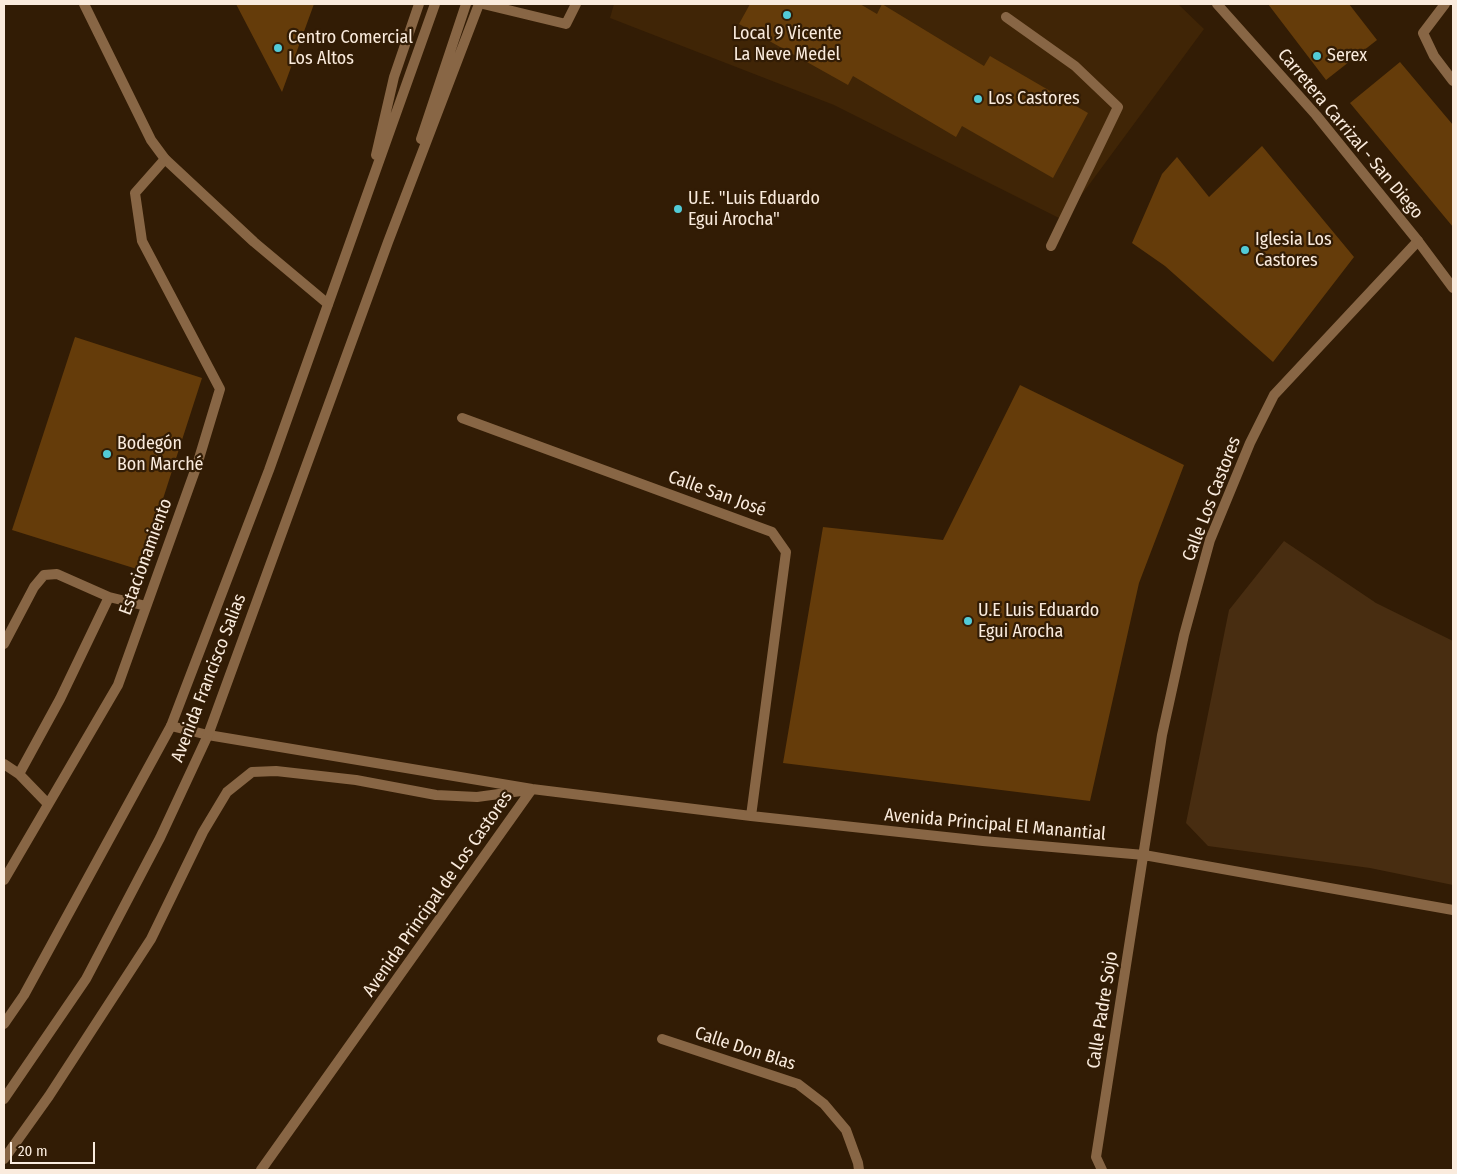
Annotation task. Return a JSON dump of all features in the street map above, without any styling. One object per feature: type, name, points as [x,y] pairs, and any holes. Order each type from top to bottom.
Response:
[{"type":"street","points":[[84,4],[151,140],[165,159],[254,242],[328,304]]},
{"type":"street","points":[[354,233],[378,146],[394,77],[419,4]]},
{"type":"street","points":[[354,233],[435,4]]},
{"type":"street","points":[[388,242],[440,77],[466,4]]},
{"type":"street","points":[[388,242],[479,4]]},
{"type":"street","points":[[483,4],[566,24],[576,4]]},
{"type":"street","name":"Carretera Carrizal - San Diego","points":[[1217,4],[1316,115],[1418,241],[1453,288]]},
{"type":"street","points":[[1445,4],[1423,34],[1434,56],[1453,81]]},
{"type":"street","points":[[1006,17],[1076,66],[1118,108],[1050,246]]},
{"type":"street","name":"Estacionamiento","points":[[4,880],[118,684],[197,465],[220,389],[142,241],[135,193],[165,159]]},
{"type":"street","name":"Avenida Francisco Salias","points":[[4,1024],[29,987],[171,726],[269,470],[354,233]]},
{"type":"street","name":"Calle Los Castores","points":[[1144,855],[1162,735],[1184,635],[1207,550],[1250,443],[1274,395],[1418,241]]},
{"type":"street","name":"Avenida Francisco Salias","points":[[4,1099],[86,979],[160,838],[208,735],[388,242]]},
{"type":"street","name":"Calle San José","points":[[462,418],[772,532],[786,552],[751,816]]},
{"type":"street","points":[[4,644],[34,587],[44,575],[57,574],[109,597],[146,606]]},
{"type":"street","points":[[20,774],[60,699],[109,597]]},
{"type":"street","name":"Avenida Principal de Los Castores","points":[[171,726],[208,735],[532,789],[261,1170]]},
{"type":"street","points":[[4,764],[20,774],[48,804]]},
{"type":"street","points":[[4,1159],[49,1096],[151,939],[203,832],[227,792],[252,772],[276,770],[356,780],[436,795],[477,797],[532,789]]},
{"type":"street","name":"Avenida Principal El Manantial","points":[[532,789],[751,816],[983,841],[1144,855],[1453,910]]},
{"type":"street","name":"Calle Padre Sojo","points":[[1102,1170],[1096,1156],[1144,855]]},
{"type":"street","name":"Calle Don Blas","points":[[662,1039],[798,1084],[824,1104],[846,1130],[859,1170]]},
{"type":"shaded area","points":[[614,4],[1178,4],[1204,29],[1063,220],[834,105],[610,18]]},
{"type":"shaded area","points":[[1284,541],[1376,603],[1453,641],[1453,885],[1370,868],[1208,846],[1186,823],[1229,610]]},
{"type":"building","name":"Centro Comercial Los Altos","points":[[236,4],[314,4],[282,92]]},
{"type":"building","name":"Los Castores","points":[[750,4],[860,4],[877,14],[882,4],[984,66],[990,56],[1088,113],[1053,178],[962,126],[956,137],[853,76],[848,85],[739,24]]},
{"type":"building","points":[[1268,4],[1349,4],[1377,40],[1326,80]]},
{"type":"building","points":[[1400,62],[1453,125],[1453,227],[1350,103]]},
{"type":"building","name":"Iglesia Los Castores","points":[[1262,146],[1354,257],[1273,362],[1165,266],[1132,243],[1162,174],[1177,157],[1209,197]]},
{"type":"building","name":"Bodegón Bon Marché","points":[[75,337],[202,378],[140,570],[12,530]]},
{"type":"building","name":"U.E Luis Eduardo Egui Arocha","points":[[1020,385],[1184,465],[1139,583],[1090,801],[783,763],[823,527],[943,540]]},
{"type":"place","name":"Local 9 Vicente La Neve Medel","points":[[787,15]]},
{"type":"place","name":"Centro Comercial Los Altos","points":[[278,48]]},
{"type":"place","name":"Serex","points":[[1317,56]]},
{"type":"place","name":"Los Castores","points":[[978,99]]},
{"type":"place","name":"U.E. \"Luis Eduardo Egui Arocha\"","points":[[678,209]]},
{"type":"place","name":"Iglesia Los Castores","points":[[1245,250]]},
{"type":"place","name":"Bodegón Bon Marché","points":[[107,454]]},
{"type":"place","name":"U.E Luis Eduardo Egui Arocha","points":[[968,621]]}]
